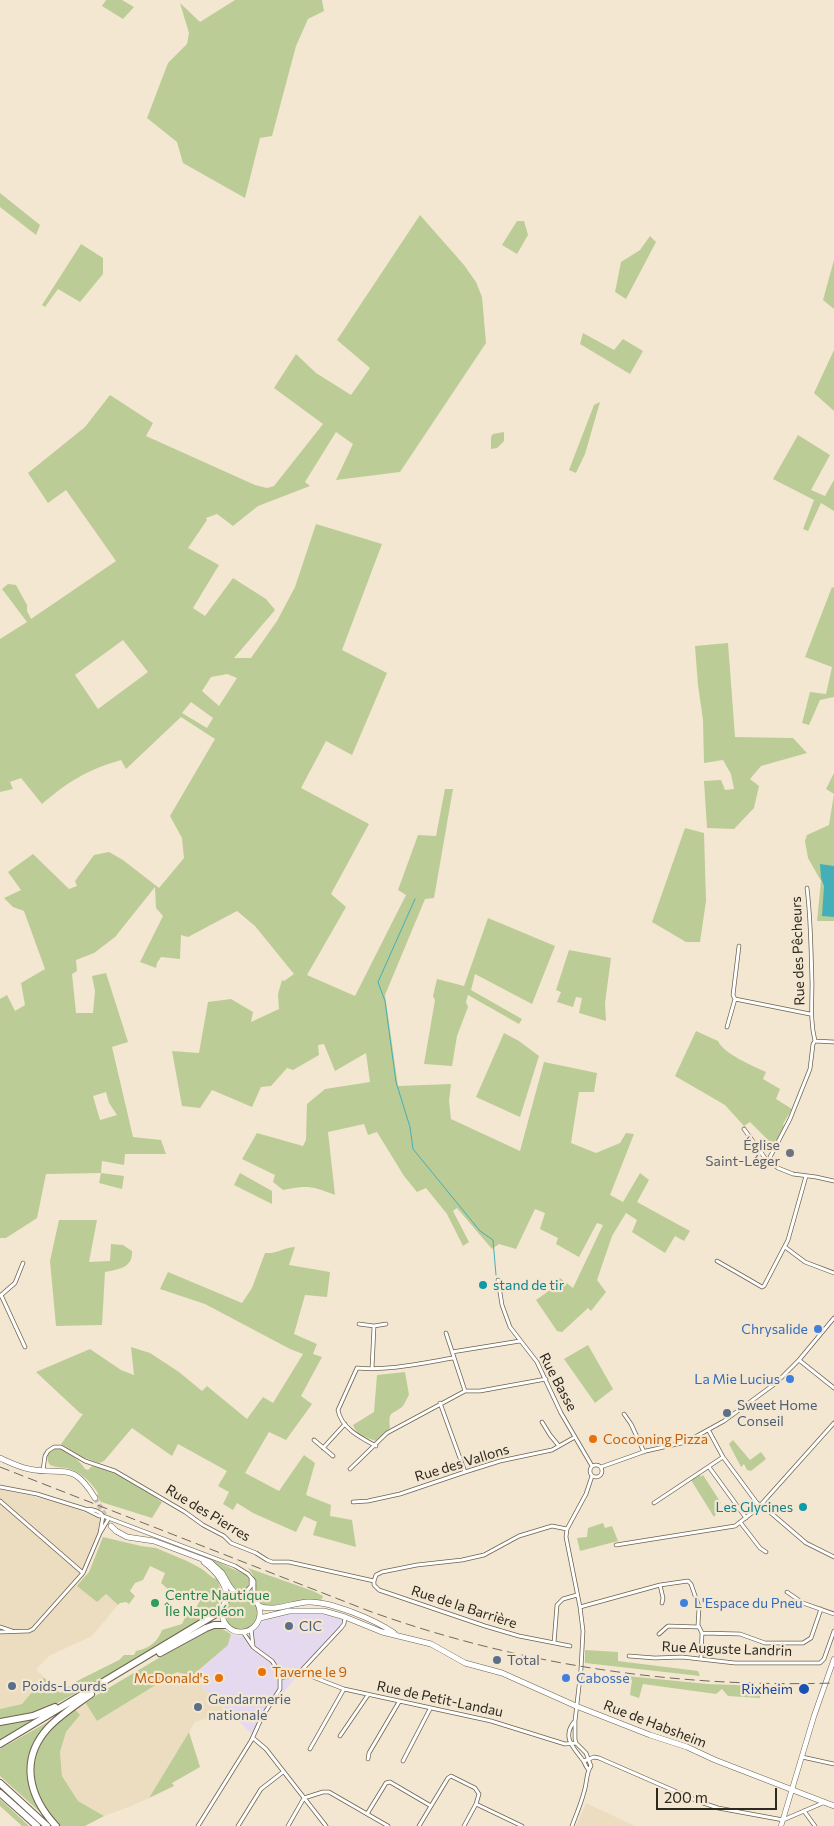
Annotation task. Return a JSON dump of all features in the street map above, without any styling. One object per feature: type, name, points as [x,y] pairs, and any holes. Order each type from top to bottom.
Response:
[{"type":"highway","points":[[56,1826],[41,1809],[34,1795],[31,1779],[32,1755],[39,1740],[49,1727],[89,1693],[221,1610]]},
{"type":"highway","points":[[0,1745],[186,1638],[214,1625],[224,1625]]},
{"type":"highway","points":[[0,1722],[33,1716],[89,1693]]},
{"type":"highway","points":[[0,1783],[47,1826]]},
{"type":"highway","points":[[0,1792],[37,1826]]},
{"type":"main road","points":[[0,1458],[30,1469],[64,1470],[74,1474],[83,1481],[95,1498]]},
{"type":"main road","points":[[111,1526],[127,1537],[154,1541],[210,1562],[217,1567],[236,1594]]},
{"type":"main road","points":[[200,1559],[220,1579],[228,1598]]},
{"type":"main road","points":[[236,1594],[244,1594],[254,1598],[259,1606],[260,1618],[251,1630],[234,1632],[224,1625],[221,1610],[228,1598],[236,1594]]},
{"type":"main road","points":[[259,1606],[273,1609],[304,1603],[327,1604],[376,1622],[396,1635]]},
{"type":"main road","name":"Rue de Habsheim","points":[[260,1618],[271,1614],[301,1610],[324,1611],[345,1616],[382,1632],[433,1645],[464,1663],[502,1673],[576,1706],[650,1735],[687,1747],[715,1760],[759,1774],[834,1806]]},
{"type":"main road","points":[[781,1826],[801,1757],[834,1659]]},
{"type":"main road","points":[[826,1802],[834,1800]]},
{"type":"street","name":"Rue des Pêcheurs","points":[[807,888],[811,940],[810,1014],[815,1041]]},
{"type":"street","points":[[727,1027],[735,999],[733,995],[739,946]]},
{"type":"street","points":[[735,999],[810,1014]]},
{"type":"street","points":[[768,1161],[800,1096],[810,1069],[813,1044],[815,1041],[834,1042]]},
{"type":"street","points":[[744,1129],[768,1161],[793,1174],[834,1181]]},
{"type":"street","points":[[717,1261],[762,1287],[785,1247],[792,1230],[806,1176]]},
{"type":"street","points":[[785,1247],[805,1262],[834,1273]]},
{"type":"street","points":[[23,1262],[15,1283],[1,1295],[25,1347]]},
{"type":"street","name":"Rue Basse","points":[[498,1280],[502,1305],[510,1326],[537,1362],[561,1413],[592,1466]]},
{"type":"street","points":[[588,1769],[591,1766],[589,1759],[576,1743],[574,1721],[581,1669],[583,1631],[566,1536],[586,1494],[592,1476],[590,1471],[592,1466],[598,1465],[601,1467],[644,1452],[686,1442],[709,1431],[776,1383],[800,1360],[834,1318]]},
{"type":"street","points":[[359,1324],[374,1326],[386,1324]]},
{"type":"street","points":[[372,1369],[374,1326]]},
{"type":"street","points":[[446,1333],[465,1392]]},
{"type":"street","points":[[452,1352],[520,1341]]},
{"type":"street","points":[[376,1446],[356,1435],[339,1415],[338,1410],[357,1368],[372,1369],[453,1358]]},
{"type":"street","points":[[800,1360],[834,1388]]},
{"type":"street","points":[[350,1469],[376,1446],[387,1433],[440,1403],[465,1392],[480,1392],[546,1379]]},
{"type":"street","points":[[440,1403],[465,1472]]},
{"type":"street","points":[[624,1414],[631,1424],[644,1452]]},
{"type":"street","points":[[542,1422],[559,1446]]},
{"type":"street","points":[[616,1545],[731,1527],[740,1522],[760,1505],[834,1423]]},
{"type":"street","points":[[323,1448],[345,1424]]},
{"type":"street","points":[[709,1431],[723,1457],[756,1503],[806,1543],[834,1556]]},
{"type":"street","name":"Rue des Vallons","points":[[353,1502],[368,1501],[400,1494],[465,1472],[552,1450],[575,1437]]},
{"type":"street","points":[[314,1440],[333,1456]]},
{"type":"street","name":"Rue des Pierres","points":[[43,1470],[45,1456],[48,1451],[59,1446],[85,1461],[124,1476],[186,1512],[232,1543],[267,1560],[272,1562],[289,1562],[374,1581]]},
{"type":"street","points":[[654,1503],[723,1457]]},
{"type":"street","points":[[592,1476],[597,1477],[601,1475],[601,1467]]},
{"type":"street","points":[[709,1467],[746,1518]]},
{"type":"street","points":[[0,1486],[101,1512],[103,1516],[229,1564],[251,1577],[255,1584],[254,1598]]},
{"type":"street","points":[[0,1502],[83,1573]]},
{"type":"street","points":[[100,1533],[103,1516]]},
{"type":"street","points":[[0,1632],[29,1631],[34,1629],[83,1573],[100,1533],[109,1518]]},
{"type":"street","points":[[740,1522],[760,1548],[766,1552]]},
{"type":"street","points":[[374,1581],[376,1575],[382,1572],[484,1555],[519,1536],[552,1526],[568,1529]]},
{"type":"street","points":[[244,1594],[251,1586],[251,1577]]},
{"type":"street","name":"Rue de la Barrière","points":[[374,1581],[374,1585],[379,1590],[430,1609],[519,1636],[570,1646]]},
{"type":"street","points":[[580,1607],[660,1585],[683,1581],[689,1582],[698,1605],[699,1627],[702,1632],[701,1659]]},
{"type":"street","points":[[660,1585],[663,1598],[662,1603]]},
{"type":"street","points":[[787,1592],[798,1600],[834,1614]]},
{"type":"street","points":[[554,1643],[557,1605],[563,1599],[577,1595]]},
{"type":"street","points":[[702,1632],[740,1634],[765,1643],[803,1642],[811,1638],[821,1609]]},
{"type":"street","points":[[280,1678],[300,1672],[341,1628],[344,1624],[345,1616]]},
{"type":"street","points":[[660,1634],[668,1626],[699,1627]]},
{"type":"street","points":[[0,1627],[12,1631]]},
{"type":"street","points":[[251,1630],[253,1647]]},
{"type":"street","name":"Rue Auguste Landrin","points":[[629,1656],[701,1659],[735,1663],[820,1663],[824,1660],[834,1631]]},
{"type":"street","points":[[198,1826],[253,1738],[262,1717],[279,1692],[280,1678],[272,1661],[253,1647],[243,1632]]},
{"type":"street","name":"Rue de Petit-Landau","points":[[300,1672],[344,1689],[491,1721],[570,1744],[576,1743]]},
{"type":"street","points":[[310,1749],[344,1689]]},
{"type":"street","points":[[340,1736],[368,1695]]},
{"type":"street","points":[[368,1759],[369,1753],[399,1702]]},
{"type":"street","points":[[403,1762],[430,1709]]},
{"type":"street","points":[[572,1826],[588,1781],[588,1769],[570,1744],[569,1738],[574,1721]]},
{"type":"street","points":[[253,1738],[266,1749],[326,1826]]},
{"type":"street","points":[[584,1761],[594,1757],[599,1758],[709,1805],[783,1820],[826,1802]]},
{"type":"street","points":[[801,1757],[834,1764]]},
{"type":"street","points":[[238,1826],[260,1789],[283,1772]]},
{"type":"street","points":[[419,1826],[451,1776],[475,1788],[479,1794],[476,1804],[464,1826]]},
{"type":"street","points":[[367,1814],[386,1783],[390,1782],[431,1806]]},
{"type":"street","points":[[288,1826],[304,1798],[323,1792],[330,1792],[388,1826]]},
{"type":"street","points":[[476,1804],[522,1826]]},
{"type":"street","points":[[804,1811],[815,1826]]},
{"type":"shaded area","points":[[0,1489],[63,1503],[106,1522],[84,1576],[118,1605],[92,1636],[49,1656],[36,1669],[46,1679],[22,1704],[0,1709]]},
{"type":"shaded area","points":[[301,1611],[341,1617],[344,1627],[292,1682],[251,1733],[192,1677],[228,1645],[231,1634],[242,1637],[249,1635],[268,1617]]},
{"type":"shaded area","points":[[177,1672],[192,1676],[227,1712],[195,1722],[149,1798],[104,1816],[78,1801],[62,1776],[60,1752],[66,1732],[80,1715],[75,1709],[85,1702],[97,1721]]},
{"type":"shaded area","points":[[586,1803],[635,1826],[576,1826]]},
{"type":"green space","points":[[106,0],[122,0],[134,7],[123,19],[102,6]]},
{"type":"green space","points":[[235,0],[322,0],[324,11],[308,19],[296,46],[272,136],[260,138],[245,198],[183,163],[177,142],[147,118],[168,63],[187,44],[189,33],[180,3],[200,22]]},
{"type":"green space","points":[[0,193],[40,225],[36,235],[0,207]]},
{"type":"green space","points":[[420,215],[464,265],[476,282],[482,297],[486,343],[400,472],[336,480],[353,444],[336,432],[305,482],[310,486],[258,506],[233,526],[217,514],[206,518],[207,520],[188,548],[219,565],[193,608],[205,616],[233,578],[266,599],[275,610],[234,658],[251,658],[277,621],[295,587],[316,524],[382,544],[342,650],[387,673],[352,755],[326,741],[301,788],[369,824],[331,894],[346,907],[307,975],[355,996],[406,895],[398,890],[418,835],[436,836],[445,789],[453,789],[434,898],[425,899],[385,995],[398,1086],[451,1084],[449,1101],[451,1119],[520,1151],[544,1062],[597,1073],[594,1092],[579,1092],[571,1143],[596,1153],[620,1143],[626,1133],[634,1134],[610,1195],[623,1202],[640,1173],[649,1180],[637,1202],[690,1231],[684,1241],[675,1236],[665,1253],[632,1232],[637,1220],[626,1213],[612,1236],[597,1280],[606,1292],[591,1311],[588,1308],[562,1332],[557,1331],[536,1300],[553,1288],[552,1283],[560,1278],[573,1288],[603,1225],[597,1223],[579,1257],[556,1244],[558,1238],[540,1229],[545,1213],[535,1209],[516,1249],[499,1244],[492,1249],[457,1208],[453,1211],[469,1242],[463,1246],[447,1214],[426,1188],[417,1192],[404,1176],[377,1132],[368,1135],[364,1124],[328,1132],[335,1195],[309,1187],[283,1190],[273,1182],[275,1175],[242,1159],[257,1133],[303,1146],[306,1140],[307,1104],[325,1089],[370,1082],[366,1053],[335,1071],[324,1044],[318,1045],[319,1055],[293,1070],[287,1068],[271,1086],[261,1087],[252,1107],[212,1090],[200,1108],[182,1106],[172,1051],[199,1053],[208,1002],[231,999],[253,1012],[251,1022],[279,1009],[278,994],[282,980],[284,981],[294,974],[255,926],[237,911],[188,937],[181,935],[180,959],[161,957],[156,968],[140,962],[163,916],[156,908],[155,887],[115,937],[94,953],[76,960],[77,971],[72,974],[76,1013],[93,1013],[95,991],[92,976],[106,973],[128,1042],[112,1047],[133,1137],[161,1140],[166,1154],[125,1154],[124,1165],[102,1161],[101,1173],[46,1174],[37,1218],[6,1238],[0,1238],[0,999],[7,995],[15,1011],[25,1005],[21,983],[45,969],[24,911],[13,907],[4,898],[21,890],[8,872],[33,854],[69,889],[77,886],[75,881],[94,855],[109,852],[123,860],[159,888],[184,858],[182,838],[170,816],[215,739],[181,717],[126,769],[121,760],[88,772],[42,804],[21,778],[10,782],[13,789],[0,792],[0,639],[27,622],[2,589],[8,584],[16,585],[27,605],[27,611],[31,619],[116,561],[66,490],[48,503],[28,473],[85,427],[110,395],[153,423],[146,436],[255,485],[267,488],[274,486],[323,424],[274,388],[296,354],[316,373],[351,395],[370,368],[337,340]],"holes":[[[123,640],[148,672],[98,709],[75,675]],[[227,674],[237,678],[219,706],[202,691],[211,677]],[[191,702],[213,718],[207,728],[182,713]],[[106,1092],[109,1103],[117,1115],[100,1120],[93,1096]]]},
{"type":"green space","points":[[517,221],[524,221],[528,235],[517,254],[502,245]]},
{"type":"green space","points":[[650,236],[656,242],[626,299],[615,292],[621,262],[640,250]]},
{"type":"green space","points":[[81,244],[103,258],[103,274],[80,302],[58,289],[45,307],[42,305]]},
{"type":"green space","points":[[834,260],[834,309],[823,300]]},
{"type":"green space","points":[[583,333],[614,350],[623,339],[643,351],[630,374],[580,344]]},
{"type":"green space","points":[[834,350],[834,411],[814,393]]},
{"type":"green space","points":[[600,402],[585,454],[576,473],[569,470],[594,405]]},
{"type":"green space","points":[[504,432],[504,441],[497,448],[491,449],[491,437],[493,434]]},
{"type":"green space","points":[[798,435],[830,455],[811,490],[825,496],[834,480],[834,511],[821,503],[808,531],[803,529],[814,500],[773,479]]},
{"type":"green space","points":[[832,587],[834,588],[834,697],[820,700],[809,725],[802,723],[810,692],[826,694],[832,667],[805,657]]},
{"type":"green space","points":[[728,643],[735,737],[793,738],[807,753],[761,766],[750,779],[759,786],[754,808],[734,829],[707,828],[704,781],[721,780],[725,790],[734,789],[731,774],[723,760],[704,763],[703,720],[695,646]]},
{"type":"green space","points":[[834,773],[834,794],[826,789]]},
{"type":"green space","points":[[834,794],[834,921],[817,921],[821,881],[808,858],[805,841],[807,835],[829,825]]},
{"type":"green space","points":[[685,828],[704,833],[706,901],[700,942],[686,942],[652,922]]},
{"type":"green space","points":[[488,918],[555,946],[532,1004],[475,974],[471,990],[522,1019],[519,1024],[468,995],[466,1002],[468,1007],[457,1036],[452,1066],[424,1064],[437,979],[464,986]]},
{"type":"green space","points":[[569,950],[611,958],[605,1003],[606,1021],[579,1013],[582,998],[576,997],[573,1007],[557,1002],[561,992],[556,990]]},
{"type":"green space","points":[[696,1031],[718,1041],[732,1055],[766,1072],[763,1079],[780,1089],[776,1099],[792,1109],[783,1124],[784,1126],[774,1146],[750,1122],[744,1126],[725,1105],[675,1076]]},
{"type":"green space","points":[[504,1033],[519,1041],[539,1056],[520,1117],[476,1097]]},
{"type":"green space","points":[[101,1173],[124,1176],[122,1189],[99,1183]]},
{"type":"green space","points":[[240,1173],[272,1191],[272,1204],[234,1185]]},
{"type":"green space","points":[[59,1220],[97,1220],[89,1262],[110,1261],[111,1244],[123,1245],[132,1251],[132,1257],[128,1264],[120,1269],[105,1272],[102,1325],[56,1326],[50,1261]]},
{"type":"green space","points":[[295,1247],[289,1265],[330,1272],[327,1297],[305,1295],[294,1334],[317,1344],[313,1354],[322,1357],[301,1396],[312,1404],[286,1440],[269,1432],[245,1473],[279,1491],[304,1455],[315,1463],[306,1495],[331,1505],[330,1516],[352,1520],[356,1547],[313,1535],[317,1522],[304,1516],[296,1532],[253,1513],[237,1503],[233,1510],[223,1504],[229,1492],[218,1486],[227,1471],[178,1444],[172,1456],[132,1428],[104,1461],[99,1463],[82,1457],[61,1444],[83,1414],[36,1372],[90,1349],[121,1370],[134,1375],[131,1347],[150,1353],[179,1372],[202,1391],[207,1386],[247,1419],[263,1397],[273,1403],[303,1354],[205,1304],[160,1289],[168,1272],[242,1303],[252,1288],[265,1253],[273,1253]]},
{"type":"green space","points":[[588,1345],[613,1389],[595,1403],[564,1359]]},
{"type":"green space","points":[[405,1372],[409,1395],[403,1406],[390,1415],[390,1428],[376,1441],[359,1434],[353,1425],[374,1412],[377,1375]]},
{"type":"green space","points":[[733,1440],[750,1460],[761,1452],[766,1459],[751,1471],[747,1470],[744,1464],[741,1467],[729,1444]]},
{"type":"green space","points":[[57,1448],[73,1456],[85,1469],[88,1470],[92,1466],[111,1471],[129,1480],[162,1502],[152,1518],[101,1502],[95,1489],[80,1474],[71,1469],[50,1465],[47,1457]]},
{"type":"green space","points":[[700,1475],[701,1477],[703,1475],[721,1503],[716,1507],[718,1511],[714,1517],[691,1480]]},
{"type":"green space","points":[[603,1523],[605,1528],[612,1526],[618,1541],[580,1551],[577,1538],[587,1537],[588,1528]]},
{"type":"green space","points":[[103,1537],[156,1548],[202,1569],[217,1579],[221,1595],[216,1608],[207,1617],[52,1706],[39,1717],[0,1741],[0,1709],[22,1704],[44,1678],[60,1693],[77,1681],[119,1660],[124,1655],[134,1655],[136,1651],[145,1649],[158,1638],[162,1630],[182,1624],[190,1607],[196,1608],[201,1598],[182,1591],[177,1597],[161,1583],[165,1573],[150,1566],[143,1580],[135,1583],[130,1591],[135,1596],[129,1604],[126,1602],[118,1605],[106,1594],[97,1602],[77,1586],[89,1572]]},
{"type":"green space","points":[[207,1557],[246,1575],[249,1579],[248,1587],[243,1590],[234,1588],[220,1568],[206,1559]]},
{"type":"green space","points":[[248,1568],[313,1591],[323,1596],[321,1601],[273,1606],[263,1605],[257,1599],[253,1575]]},
{"type":"green space","points":[[241,1596],[253,1601],[258,1613],[253,1625],[241,1630],[229,1625],[224,1613],[229,1601]]},
{"type":"green space","points":[[219,1627],[231,1634],[228,1645],[192,1676],[177,1672],[97,1721],[85,1702],[194,1637]]},
{"type":"green space","points":[[585,1650],[618,1652],[618,1661],[698,1671],[700,1676],[585,1663]]},
{"type":"green space","points":[[627,1676],[707,1684],[760,1686],[759,1690],[761,1692],[760,1698],[728,1696],[722,1689],[716,1694],[643,1684],[639,1698],[630,1695],[632,1680],[627,1679]]},
{"type":"green space","points":[[75,1709],[80,1715],[66,1732],[60,1752],[62,1776],[78,1801],[104,1816],[85,1826],[59,1826],[46,1809],[38,1793],[34,1778],[34,1763],[38,1749],[47,1735]]},
{"type":"green space","points":[[53,1719],[40,1739],[29,1770],[30,1791],[41,1813],[0,1776],[0,1749]]},
{"type":"green space","points":[[189,1732],[200,1767],[172,1783],[174,1786],[149,1798]]},
{"type":"green space","points":[[0,1799],[29,1826],[22,1826],[0,1806]]},
{"type":"water","points":[[820,864],[834,866],[834,917],[822,916],[824,886],[821,878]]},
{"type":"waterway","points":[[415,899],[378,982],[385,1001],[396,1082],[410,1127],[413,1149],[480,1231],[493,1240],[496,1275]]},
{"type":"tunnel","points":[[95,1498],[111,1526]]},
{"type":"railway","points":[[0,1467],[369,1611],[483,1646],[540,1659],[657,1677],[775,1684],[834,1683]]},
{"type":"place","name":"Église Saint-Léger","points":[[790,1153]]},
{"type":"place","name":"stand de tir","points":[[483,1285]]},
{"type":"place","name":"Chrysalide","points":[[818,1329]]},
{"type":"place","name":"La Mie Lucius","points":[[790,1379]]},
{"type":"place","name":"Sweet Home Conseil","points":[[727,1413]]},
{"type":"place","name":"Cocooning Pizza","points":[[593,1439]]},
{"type":"place","name":"Les Glycines","points":[[803,1507]]},
{"type":"place","name":"Centre Nautique Île Napoléon","points":[[155,1603]]},
{"type":"place","name":"L'Espace du Pneu","points":[[684,1603]]},
{"type":"place","name":"CIC","points":[[289,1626]]},
{"type":"place","name":"Total","points":[[497,1660]]},
{"type":"place","name":"Taverne le 9","points":[[262,1672]]},
{"type":"place","name":"McDonald's","points":[[219,1678]]},
{"type":"place","name":"Cabosse","points":[[566,1678]]},
{"type":"place","name":"Poids-Lourds","points":[[12,1686]]},
{"type":"place","name":"Rixheim","points":[[804,1689]]},
{"type":"place","name":"Gendarmerie nationale","points":[[198,1707]]}]
